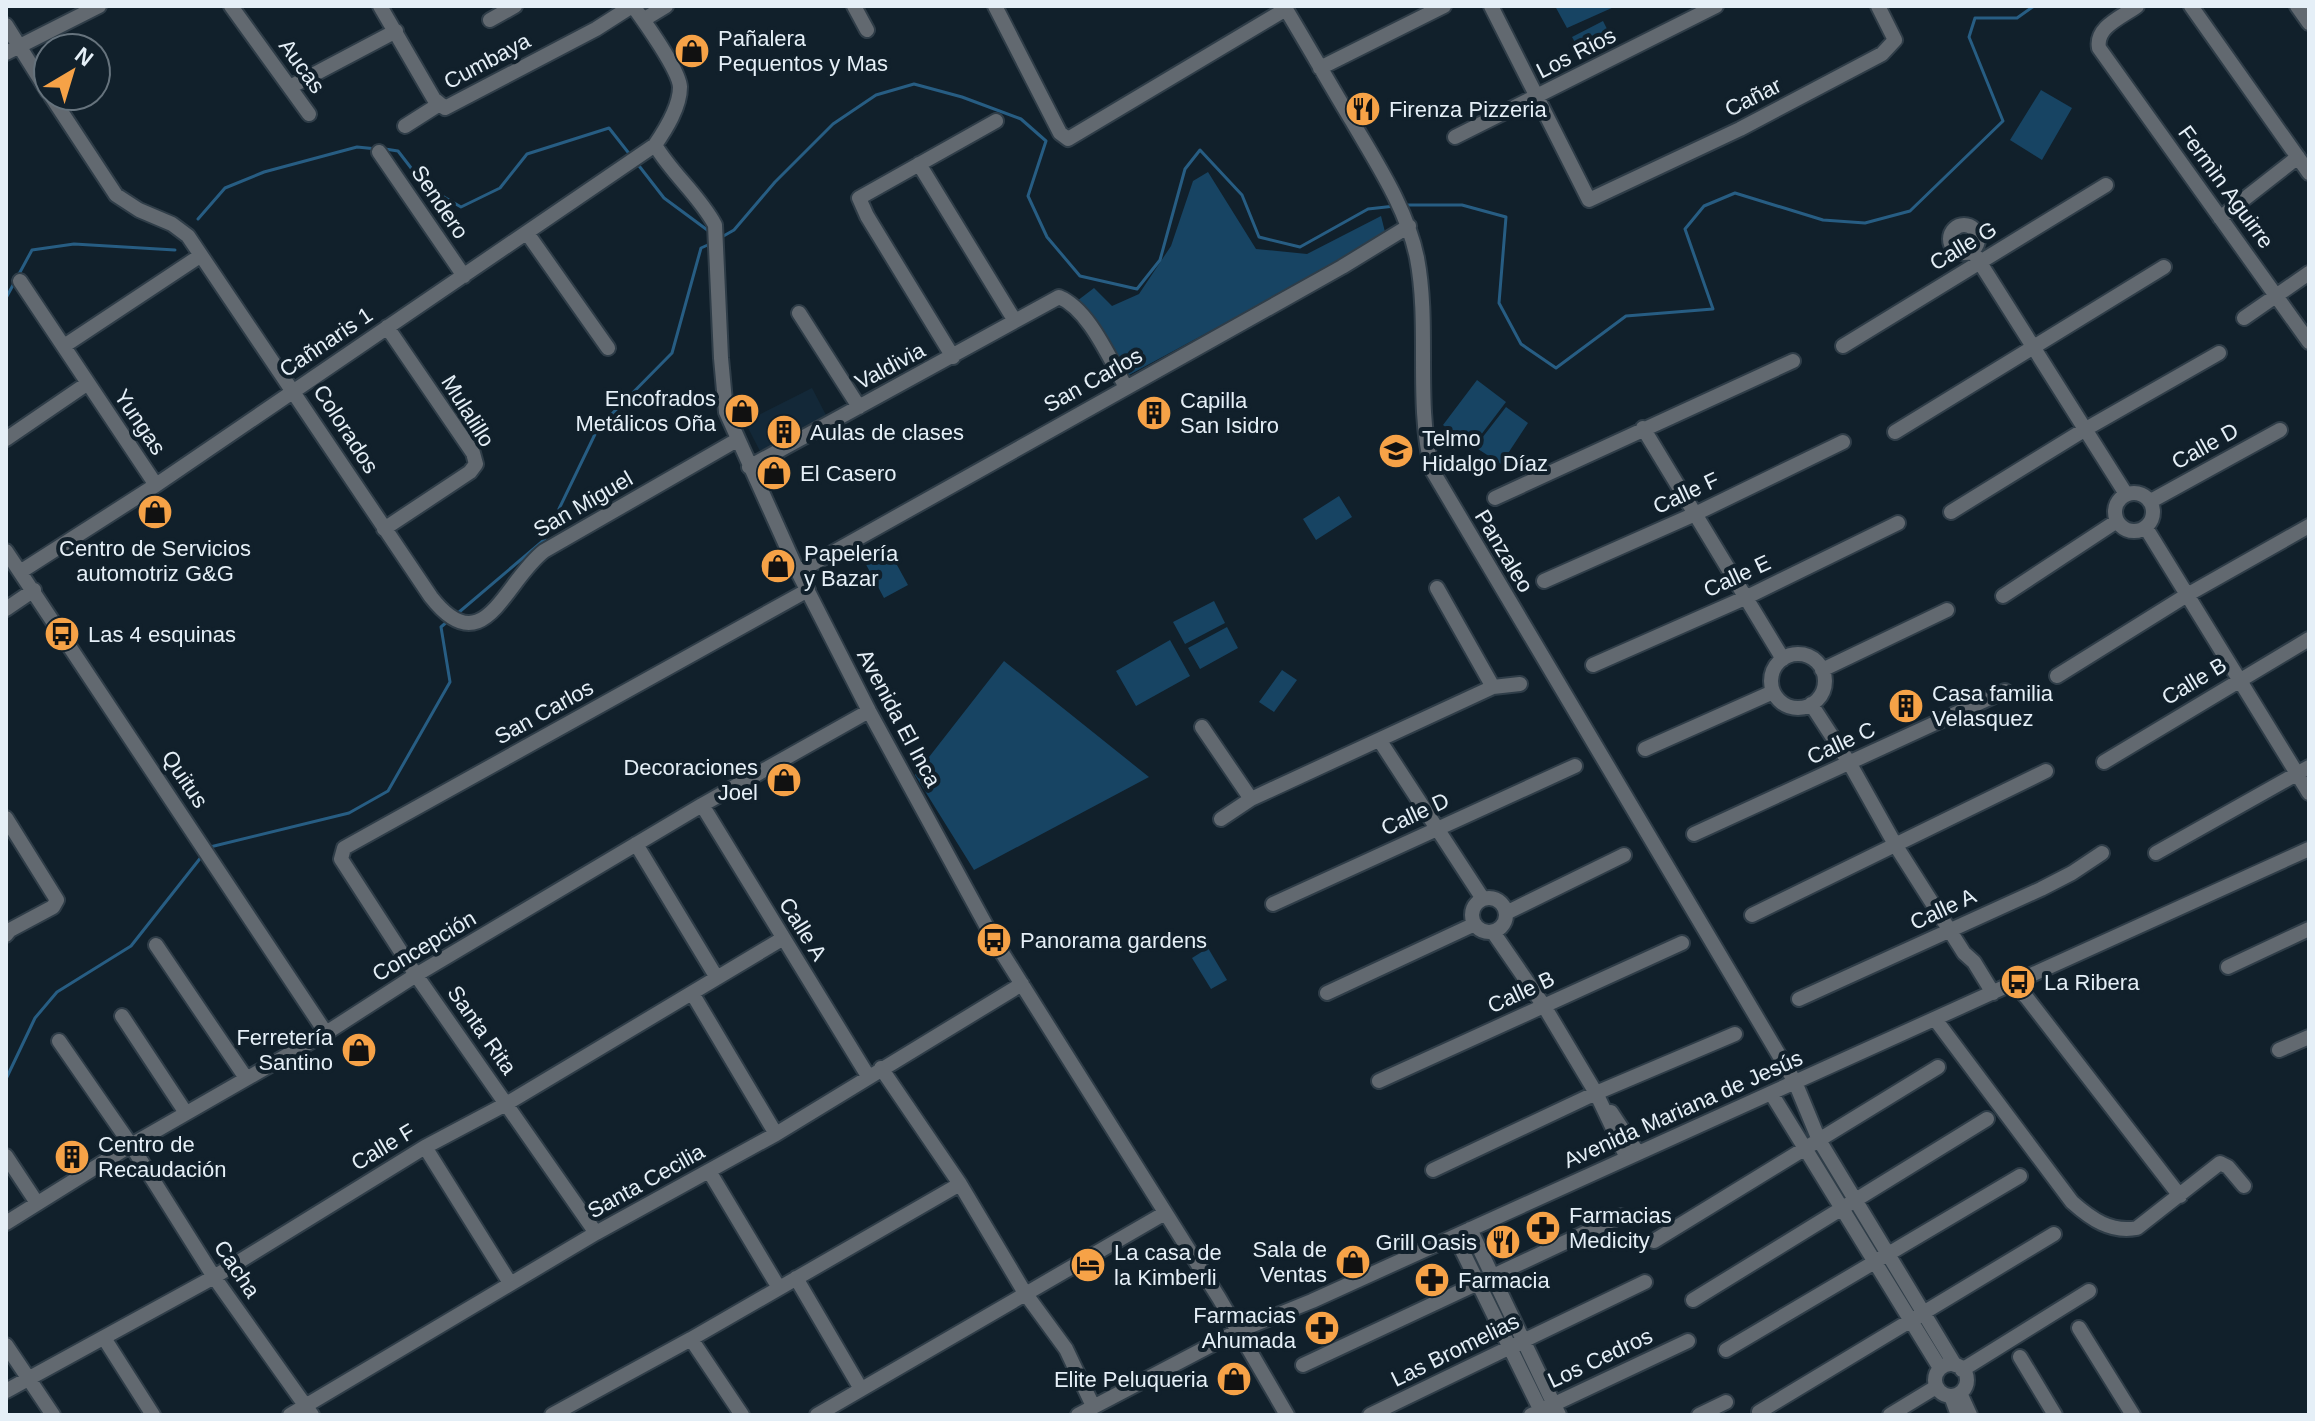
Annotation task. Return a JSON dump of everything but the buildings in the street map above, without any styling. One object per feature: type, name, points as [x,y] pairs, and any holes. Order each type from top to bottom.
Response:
[{"type":"street","points":[[12,49],[99,6]]},
{"type":"street","name":"Aucas","points":[[231,6],[309,114]]},
{"type":"street","points":[[380,6],[441,106]]},
{"type":"street","points":[[490,20],[515,6]]},
{"type":"street","points":[[632,6],[680,84],[675,109],[650,149]]},
{"type":"street","name":"Cumbaya","points":[[405,126],[596,29],[632,6]]},
{"type":"street","points":[[643,20],[666,6]]},
{"type":"street","points":[[854,6],[867,30]]},
{"type":"street","points":[[995,6],[1060,133],[1068,139],[1285,7]]},
{"type":"street","points":[[1320,68],[1444,6]]},
{"type":"street","points":[[1491,6],[1538,97]]},
{"type":"street","name":"Los Rios","points":[[1455,137],[1716,6]]},
{"type":"street","name":"Cañar","points":[[1538,97],[1589,200],[1740,129],[1882,54],[1895,40],[1878,6]]},
{"type":"street","name":"Fermìn Aguirre","points":[[2137,6],[2101,31],[2097,38],[2099,48],[2309,342]]},
{"type":"street","points":[[2191,6],[2309,173]]},
{"type":"street","name":"Panzaleo","points":[[1285,7],[1407,223],[1417,260],[1422,305],[1421,356],[1426,445],[1432,470],[1795,1082],[1849,1204]]},
{"type":"street","points":[[2298,7],[2309,23]]},
{"type":"street","points":[[6,25],[12,49],[32,73]]},
{"type":"street","points":[[290,87],[396,31]]},
{"type":"street","name":"Colorados","points":[[62,112],[116,195],[139,210],[172,224],[188,236],[431,597]]},
{"type":"street","points":[[953,357],[859,198],[996,121]]},
{"type":"street","name":"Cañnaris 1","points":[[20,572],[156,485],[650,149]]},
{"type":"street","name":"Avenida El Inca","points":[[650,149],[707,210],[715,225],[724,401],[737,440],[798,572],[869,711],[994,940],[1287,1415]]},
{"type":"street","name":"Sendero","points":[[379,152],[464,276]]},
{"type":"street","points":[[2220,218],[2298,157]]},
{"type":"street","points":[[919,164],[1015,321]]},
{"type":"street","name":"Calle G","points":[[1843,346],[1976,256],[2106,185]]},
{"type":"street","name":"San Carlos","points":[[798,572],[1342,267],[1407,223]]},
{"type":"street","points":[[527,233],[608,348]]},
{"type":"street","points":[[64,346],[200,256]]},
{"type":"street","points":[[1976,256],[2126,494]]},
{"type":"street","points":[[1895,432],[2164,267]]},
{"type":"street","points":[[2244,318],[2309,273]]},
{"type":"street","name":"Yungas","points":[[20,281],[156,485]]},
{"type":"street","name":"Valdivia","points":[[749,467],[1059,297],[1076,307],[1126,387]]},
{"type":"street","points":[[799,313],[859,407]]},
{"type":"street","name":"Mulalillo","points":[[384,529],[470,472],[476,464],[473,453],[387,327]]},
{"type":"street","points":[[1951,512],[2084,430],[2219,353]]},
{"type":"street","points":[[1495,498],[1793,361]]},
{"type":"street","points":[[6,439],[88,383]]},
{"type":"street","points":[[1643,428],[1783,659]]},
{"type":"street","name":"Calle D","points":[[2151,501],[2280,430]]},
{"type":"street","name":"San Miguel","points":[[431,597],[450,617],[473,623],[488,618],[526,567],[544,551],[737,440]]},
{"type":"street","name":"Calle F","points":[[1544,581],[1695,514],[1843,442]]},
{"type":"street","points":[[2126,494],[2142,494],[2151,501],[2153,518],[2146,528],[2130,531],[2117,521],[2117,503],[2126,494]]},
{"type":"street","points":[[2003,596],[2117,521]]},
{"type":"street","name":"Calle E","points":[[1593,665],[1747,597],[1898,523]]},
{"type":"street","points":[[2057,676],[2187,595],[2309,526]]},
{"type":"street","points":[[2146,528],[2238,679],[2303,770],[2309,795]]},
{"type":"street","name":"Quitus","points":[[6,551],[326,1033]]},
{"type":"street","points":[[1437,588],[1493,687]]},
{"type":"street","points":[[6,609],[34,590]]},
{"type":"street","name":"San Carlos","points":[[344,848],[808,590]]},
{"type":"street","points":[[1822,670],[1947,610]]},
{"type":"street","name":"Calle B","points":[[2104,762],[2309,639]]},
{"type":"street","points":[[1803,655],[1811,658],[1822,670],[1824,685],[1811,704],[1797,708],[1789,706],[1773,692],[1772,672],[1783,659],[1803,655]]},
{"type":"street","points":[[1221,819],[1251,799],[1493,687],[1520,684]]},
{"type":"street","name":"Calle C","points":[[1694,834],[2005,691]]},
{"type":"street","points":[[1645,749],[1773,692]]},
{"type":"street","points":[[1811,704],[1850,764],[1896,846],[1964,953],[1974,962],[1989,995]]},
{"type":"street","name":"Concepción","points":[[6,1223],[131,1145],[326,1033],[416,975],[636,844],[869,711]]},
{"type":"street","points":[[1202,727],[1251,799]]},
{"type":"street","points":[[1380,741],[1483,899],[1498,901],[1506,913],[1504,923],[1493,932],[1483,931],[1475,924],[1473,909],[1483,899]]},
{"type":"street","name":"Calle D","points":[[1273,904],[1575,766]]},
{"type":"street","points":[[2156,853],[2303,770]]},
{"type":"street","points":[[1752,915],[2046,771]]},
{"type":"street","name":"Calle A","points":[[702,805],[782,939],[875,1072],[960,1184],[1025,1293],[1066,1349],[1093,1406]]},
{"type":"street","points":[[6,818],[57,900],[53,907],[6,935]]},
{"type":"street","points":[[636,844],[717,978]]},
{"type":"street","name":"Santa Rita","points":[[344,848],[341,859],[416,975],[596,1233]]},
{"type":"street","name":"Avenida Mariana de Jesús","points":[[1078,1415],[1238,1331],[1455,1236],[2309,849]]},
{"type":"street","name":"Calle A","points":[[1799,999],[2061,878],[2102,853]]},
{"type":"street","points":[[1506,913],[1624,855]]},
{"type":"street","points":[[1327,993],[1475,924]]},
{"type":"street","points":[[2228,967],[2309,929]]},
{"type":"street","points":[[1493,932],[1544,1006],[1596,1093],[1622,1125],[1632,1155]]},
{"type":"street","name":"Calle F","points":[[6,1391],[214,1277],[425,1147],[506,1104],[782,939]]},
{"type":"street","name":"Calle B","points":[[1379,1081],[1682,943]]},
{"type":"street","points":[[156,945],[246,1078]]},
{"type":"street","name":"Santa Cecilia","points":[[290,1415],[309,1410],[510,1283],[776,1134],[1022,984]]},
{"type":"street","points":[[2014,984],[2180,1196]]},
{"type":"street","points":[[692,993],[776,1134]]},
{"type":"street","points":[[122,1016],[186,1113]]},
{"type":"street","points":[[1935,1019],[2072,1202],[2089,1217],[2125,1230],[2137,1228],[2220,1163],[2228,1167],[2244,1186]]},
{"type":"street","points":[[1433,1170],[1596,1093],[1735,1034]]},
{"type":"street","points":[[2279,1050],[2309,1037]]},
{"type":"street","name":"Cacha","points":[[59,1041],[131,1145],[214,1277],[309,1410]]},
{"type":"street","points":[[1654,1241],[1938,1067]]},
{"type":"street","points":[[1771,1093],[1805,1149],[1890,1254],[1917,1316]]},
{"type":"street","points":[[1693,1300],[1987,1119]]},
{"type":"street","points":[[425,1147],[510,1283]]},
{"type":"street","points":[[6,1156],[37,1203]]},
{"type":"street","points":[[709,1171],[779,1288]]},
{"type":"street","points":[[1726,1350],[2020,1176]]},
{"type":"street","points":[[552,1415],[960,1184]]},
{"type":"street","points":[[1849,1204],[1875,1262],[1966,1382],[1956,1394],[1958,1415]]},
{"type":"street","points":[[817,1415],[1165,1213]]},
{"type":"street","points":[[1303,1365],[1621,1216]]},
{"type":"street","points":[[1470,1229],[1494,1276],[1517,1344],[1546,1412]]},
{"type":"street","points":[[1759,1412],[2054,1234]]},
{"type":"street","points":[[1455,1236],[1479,1283],[1517,1344]]},
{"type":"street","points":[[796,1278],[861,1389]]},
{"type":"street","name":"Las Bromelias","points":[[1370,1415],[1645,1282]]},
{"type":"street","points":[[1956,1394],[1943,1394],[1936,1387],[1935,1377],[2089,1291]]},
{"type":"street","points":[[2079,1328],[2133,1415]]},
{"type":"street","points":[[104,1338],[153,1415]]},
{"type":"street","points":[[691,1339],[742,1415]]},
{"type":"street","name":"Los Cedros","points":[[1546,1412],[1688,1341]]},
{"type":"street","points":[[6,1345],[53,1415]]},
{"type":"street","points":[[2020,1357],[2055,1415]]},
{"type":"street","points":[[1890,1415],[1936,1387]]},
{"type":"street","points":[[1956,1394],[1970,1415]]},
{"type":"street","points":[[1699,1415],[1726,1402]]},
{"type":"shaded area","points":[[1555,6],[1614,6],[1614,7],[1567,28]]},
{"type":"shaded area","points":[[1603,21],[1612,39],[1582,55],[1572,37]]},
{"type":"shaded area","points":[[2041,90],[2072,108],[2042,160],[2010,140]]},
{"type":"shaded area","points":[[1208,172],[1256,249],[1307,254],[1381,216],[1385,232],[1381,239],[1129,375],[1077,301],[1094,288],[1112,306],[1139,294],[1171,246],[1193,181]]},
{"type":"shaded area","points":[[1477,380],[1506,402],[1471,448],[1443,425]]},
{"type":"shaded area","points":[[812,388],[828,419],[761,453],[745,422]]},
{"type":"shaded area","points":[[1506,407],[1528,423],[1501,464],[1475,447]]},
{"type":"shaded area","points":[[1339,496],[1352,517],[1316,540],[1303,519]]},
{"type":"shaded area","points":[[886,545],[908,585],[884,598],[862,557]]},
{"type":"shaded area","points":[[1214,601],[1225,623],[1185,644],[1173,622]]},
{"type":"shaded area","points":[[1227,627],[1238,648],[1200,669],[1188,648]]},
{"type":"shaded area","points":[[1170,640],[1190,676],[1136,706],[1116,671]]},
{"type":"shaded area","points":[[1004,661],[1149,777],[974,870],[915,775]]},
{"type":"shaded area","points":[[1282,670],[1297,680],[1274,712],[1259,702]]},
{"type":"shaded area","points":[[1208,948],[1227,980],[1211,989],[1192,958]]},
{"type":"waterway","points":[[1406,205],[1462,205],[1506,217],[1499,303],[1521,344],[1556,368],[1626,316],[1713,309],[1685,229],[1704,206],[1735,193],[1823,220],[1865,223],[1910,211],[2003,121],[1969,37],[1975,18],[2017,18],[2034,6]]},
{"type":"waterway","points":[[720,238],[734,230],[775,182],[833,124],[876,95],[914,84],[962,97],[1021,119],[1046,141],[1028,196],[1047,237],[1080,276],[1137,289],[1160,260],[1185,169],[1200,150],[1242,195],[1259,237],[1300,247],[1368,209],[1395,206]]},
{"type":"waterway","points":[[385,149],[398,151],[425,186],[461,207],[500,188],[527,154],[609,128],[631,156]]},
{"type":"waterway","points":[[198,219],[225,188],[264,172],[357,147],[377,149]]},
{"type":"waterway","points":[[636,162],[664,198],[710,232]]},
{"type":"waterway","points":[[6,298],[32,250],[74,244],[175,250]]},
{"type":"waterway","points":[[458,613],[544,540],[598,428],[672,353],[701,248],[710,244]]},
{"type":"waterway","points":[[210,847],[349,813],[388,791],[450,682],[441,627],[449,620]]},
{"type":"waterway","points":[[6,1079],[35,1018],[57,992],[131,946],[202,856]]},
{"type":"place","name":"Pañalera Pequentos y Mas","points":[[692,51]]},
{"type":"place","name":"Firenza Pizzeria","points":[[1363,109]]},
{"type":"place","name":"Encofrados Metálicos Oña","points":[[742,411]]},
{"type":"place","name":"Capilla San Isidro","points":[[1154,413]]},
{"type":"place","name":"Aulas de clases","points":[[784,432]]},
{"type":"place","name":"Telmo Hidalgo Díaz","points":[[1396,451]]},
{"type":"place","name":"El Casero","points":[[774,473]]},
{"type":"place","name":"Centro de Servicios automotriz G&G","points":[[155,512]]},
{"type":"place","name":"Papelería y Bazar","points":[[778,566]]},
{"type":"place","name":"Las 4 esquinas","points":[[62,634]]},
{"type":"place","name":"Casa familia Velasquez","points":[[1906,706]]},
{"type":"place","name":"Decoraciones Joel","points":[[784,780]]},
{"type":"place","name":"Panorama gardens","points":[[994,940]]},
{"type":"place","name":"La Ribera","points":[[2018,982]]},
{"type":"place","name":"Ferretería Santino","points":[[359,1050]]},
{"type":"place","name":"Centro de Recaudación","points":[[72,1157]]},
{"type":"place","name":"Farmacias Medicity","points":[[1543,1228]]},
{"type":"place","name":"Grill Oasis","points":[[1503,1242]]},
{"type":"place","name":"Sala de Ventas","points":[[1353,1262]]},
{"type":"place","name":"La casa de la Kimberli","points":[[1088,1265]]},
{"type":"place","name":"Farmacia","points":[[1432,1280]]},
{"type":"place","name":"Farmacias Ahumada","points":[[1322,1328]]},
{"type":"place","name":"Elite Peluqueria","points":[[1234,1379]]}]
